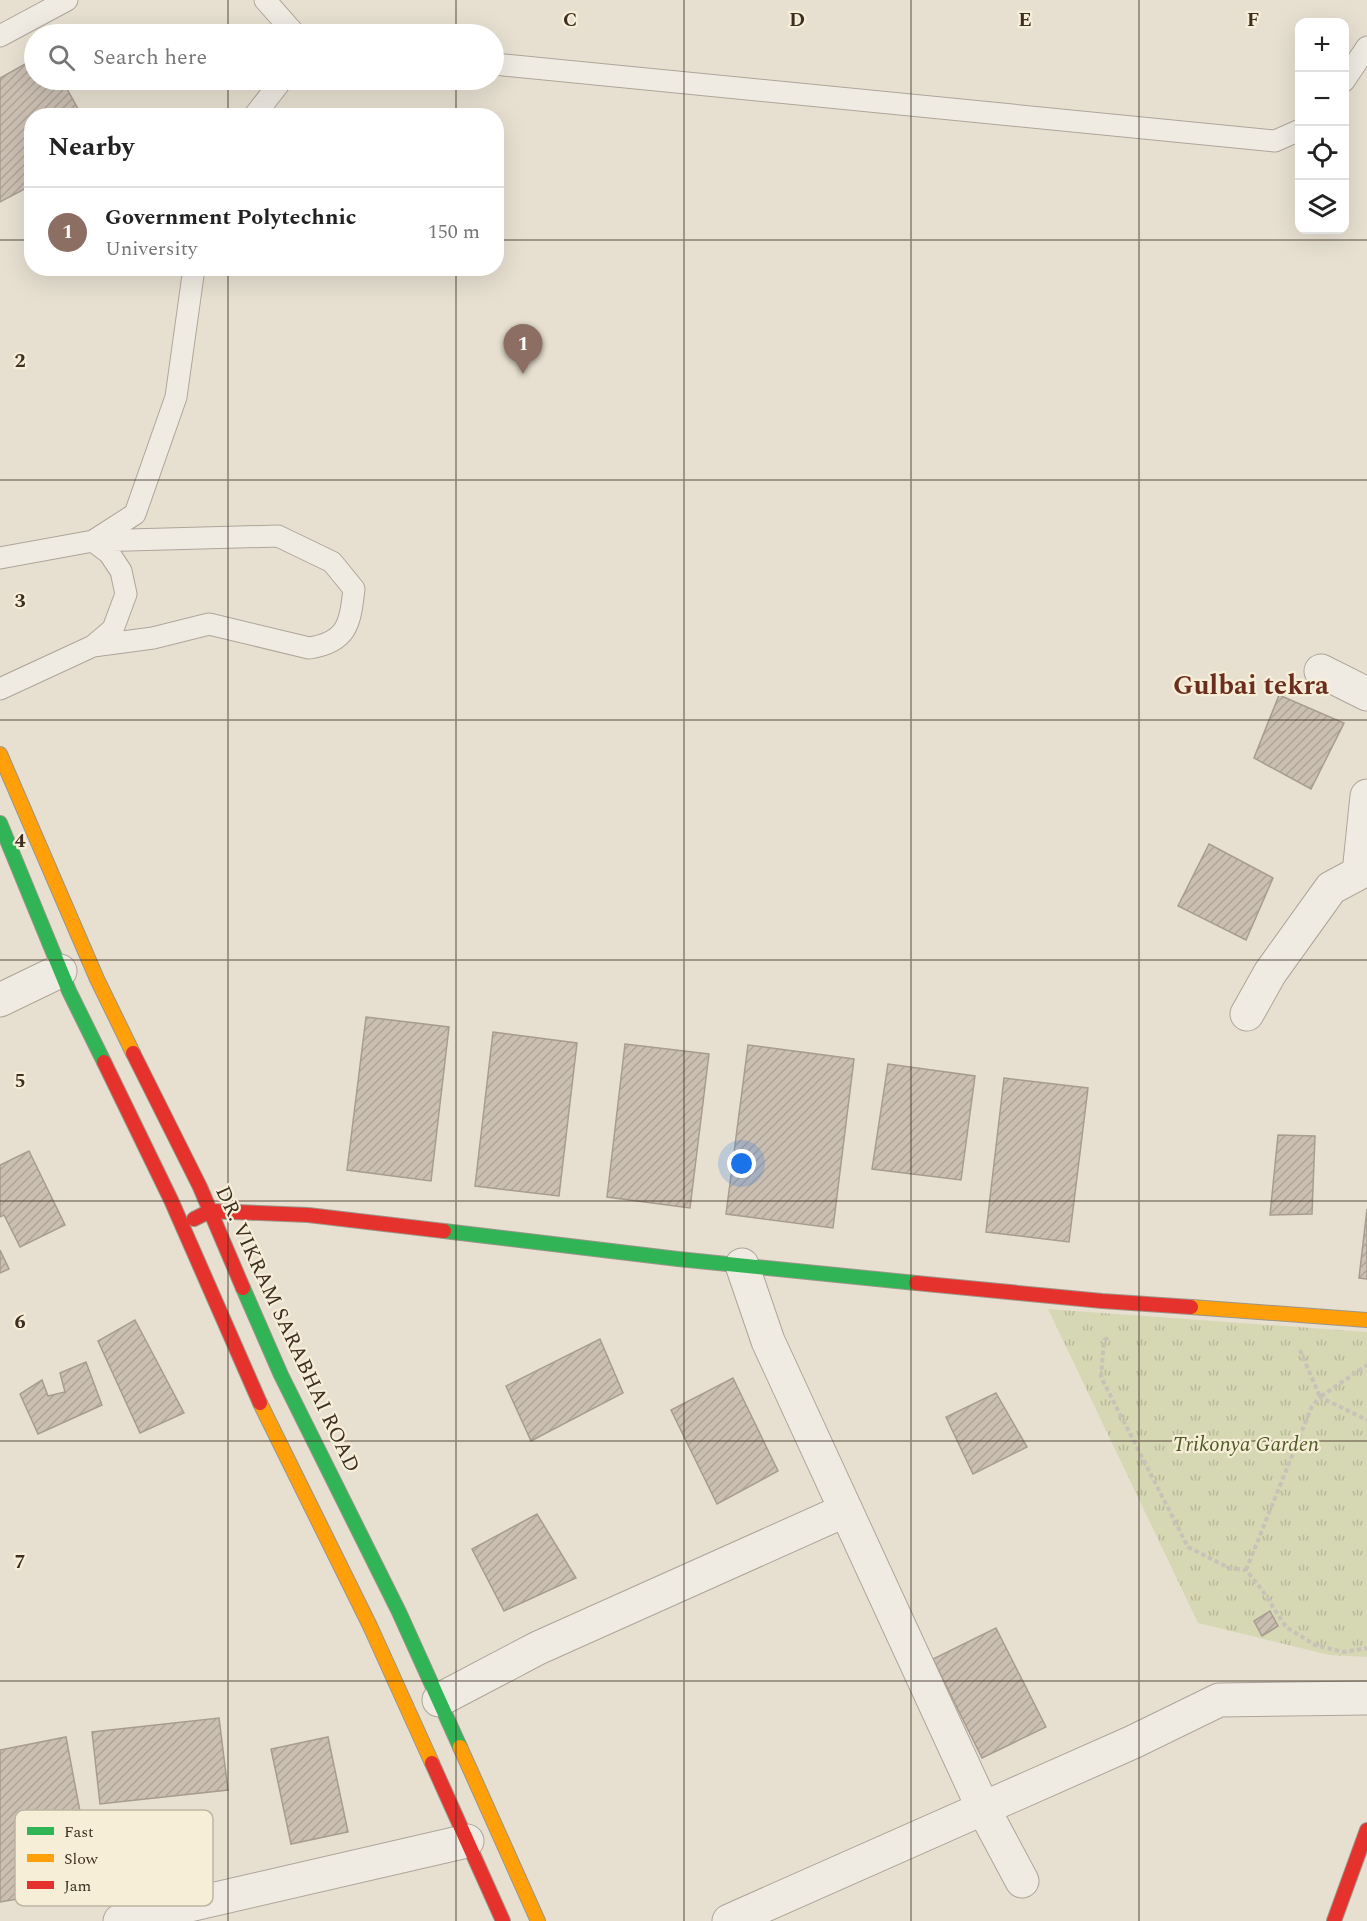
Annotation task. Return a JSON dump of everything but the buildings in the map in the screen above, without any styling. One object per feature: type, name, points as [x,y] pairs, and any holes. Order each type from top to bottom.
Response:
[{"type":"main road","name":"DR. VIKRAM SARABHAI ROAD","points":[[0,754],[97,979],[210,1211],[281,1375],[399,1612],[538,1921]]},
{"type":"main road","points":[[0,823],[60,971],[182,1224],[253,1389],[370,1626],[503,1921]]},
{"type":"main road","points":[[182,1224],[210,1211],[308,1215],[678,1259],[1102,1301],[1367,1320]]},
{"type":"main road","points":[[1334,1921],[1367,1830]]},
{"type":"street","points":[[1321,671],[1367,694]]},
{"type":"street","points":[[1247,1014],[1270,973],[1331,888],[1363,875],[1367,796]]},
{"type":"street","points":[[0,1000],[60,971]]},
{"type":"street","points":[[742,1265],[768,1341],[983,1808],[1022,1881]]},
{"type":"street","points":[[439,1700],[538,1648],[846,1510]]},
{"type":"street","points":[[729,1921],[1133,1742],[1219,1700],[1367,1698]]},
{"type":"street","points":[[213,1900],[467,1841]]},
{"type":"street","points":[[120,1921],[185,1906]]},
{"type":"lane","points":[[0,36],[66,0]]},
{"type":"lane","points":[[265,0],[286,24]]},
{"type":"lane","points":[[1349,74],[1367,47]]},
{"type":"lane","points":[[504,65],[1275,141],[1295,132]]},
{"type":"lane","points":[[260,108],[274,90]]},
{"type":"lane","points":[[93,541],[135,514],[176,397],[193,276]]},
{"type":"lane","points":[[0,558],[93,541],[278,536],[332,562],[354,589],[351,620],[340,636],[322,646],[309,648],[209,624],[153,638],[93,646]]},
{"type":"lane","points":[[0,689],[93,646],[113,629],[126,594],[121,572],[109,553],[93,541]]},
{"type":"path","points":[[1113,1336],[1104,1340],[1101,1377],[1188,1547],[1229,1568],[1246,1570],[1263,1590],[1286,1627],[1315,1645],[1344,1652],[1367,1648]]},
{"type":"path","points":[[1300,1349],[1320,1397],[1367,1420]]},
{"type":"path","points":[[1246,1570],[1312,1406],[1320,1397],[1367,1365]]},
{"type":"green space","name":"Trikonya Garden","points":[[1048,1309],[1367,1332],[1367,1657],[1329,1655],[1198,1623]]},
{"type":"traffic: fast","points":[[0,823],[69,991],[104,1062]]},
{"type":"traffic: fast","points":[[444,1231],[678,1259],[916,1283]]},
{"type":"traffic: fast","points":[[243,1288],[281,1375],[399,1612],[460,1747]]},
{"type":"traffic: slow","points":[[0,754],[97,979],[133,1053]]},
{"type":"traffic: slow","points":[[1191,1307],[1367,1320]]},
{"type":"traffic: slow","points":[[260,1403],[370,1626],[432,1763]]},
{"type":"traffic: slow","points":[[460,1747],[538,1921]]},
{"type":"traffic: jam","points":[[133,1053],[200,1187],[243,1288]]},
{"type":"traffic: jam","points":[[104,1062],[171,1200],[260,1403]]},
{"type":"traffic: jam","points":[[194,1219],[210,1211],[308,1215],[444,1231]]},
{"type":"traffic: jam","points":[[916,1283],[1191,1307]]},
{"type":"traffic: jam","points":[[432,1763],[503,1921]]},
{"type":"traffic: jam","points":[[1334,1921],[1367,1830]]},
{"type":"place","name":"Government Polytechnic","points":[[523,374]]},
{"type":"district","name":"Gulbai tekra","points":[[1251,685]]}]
